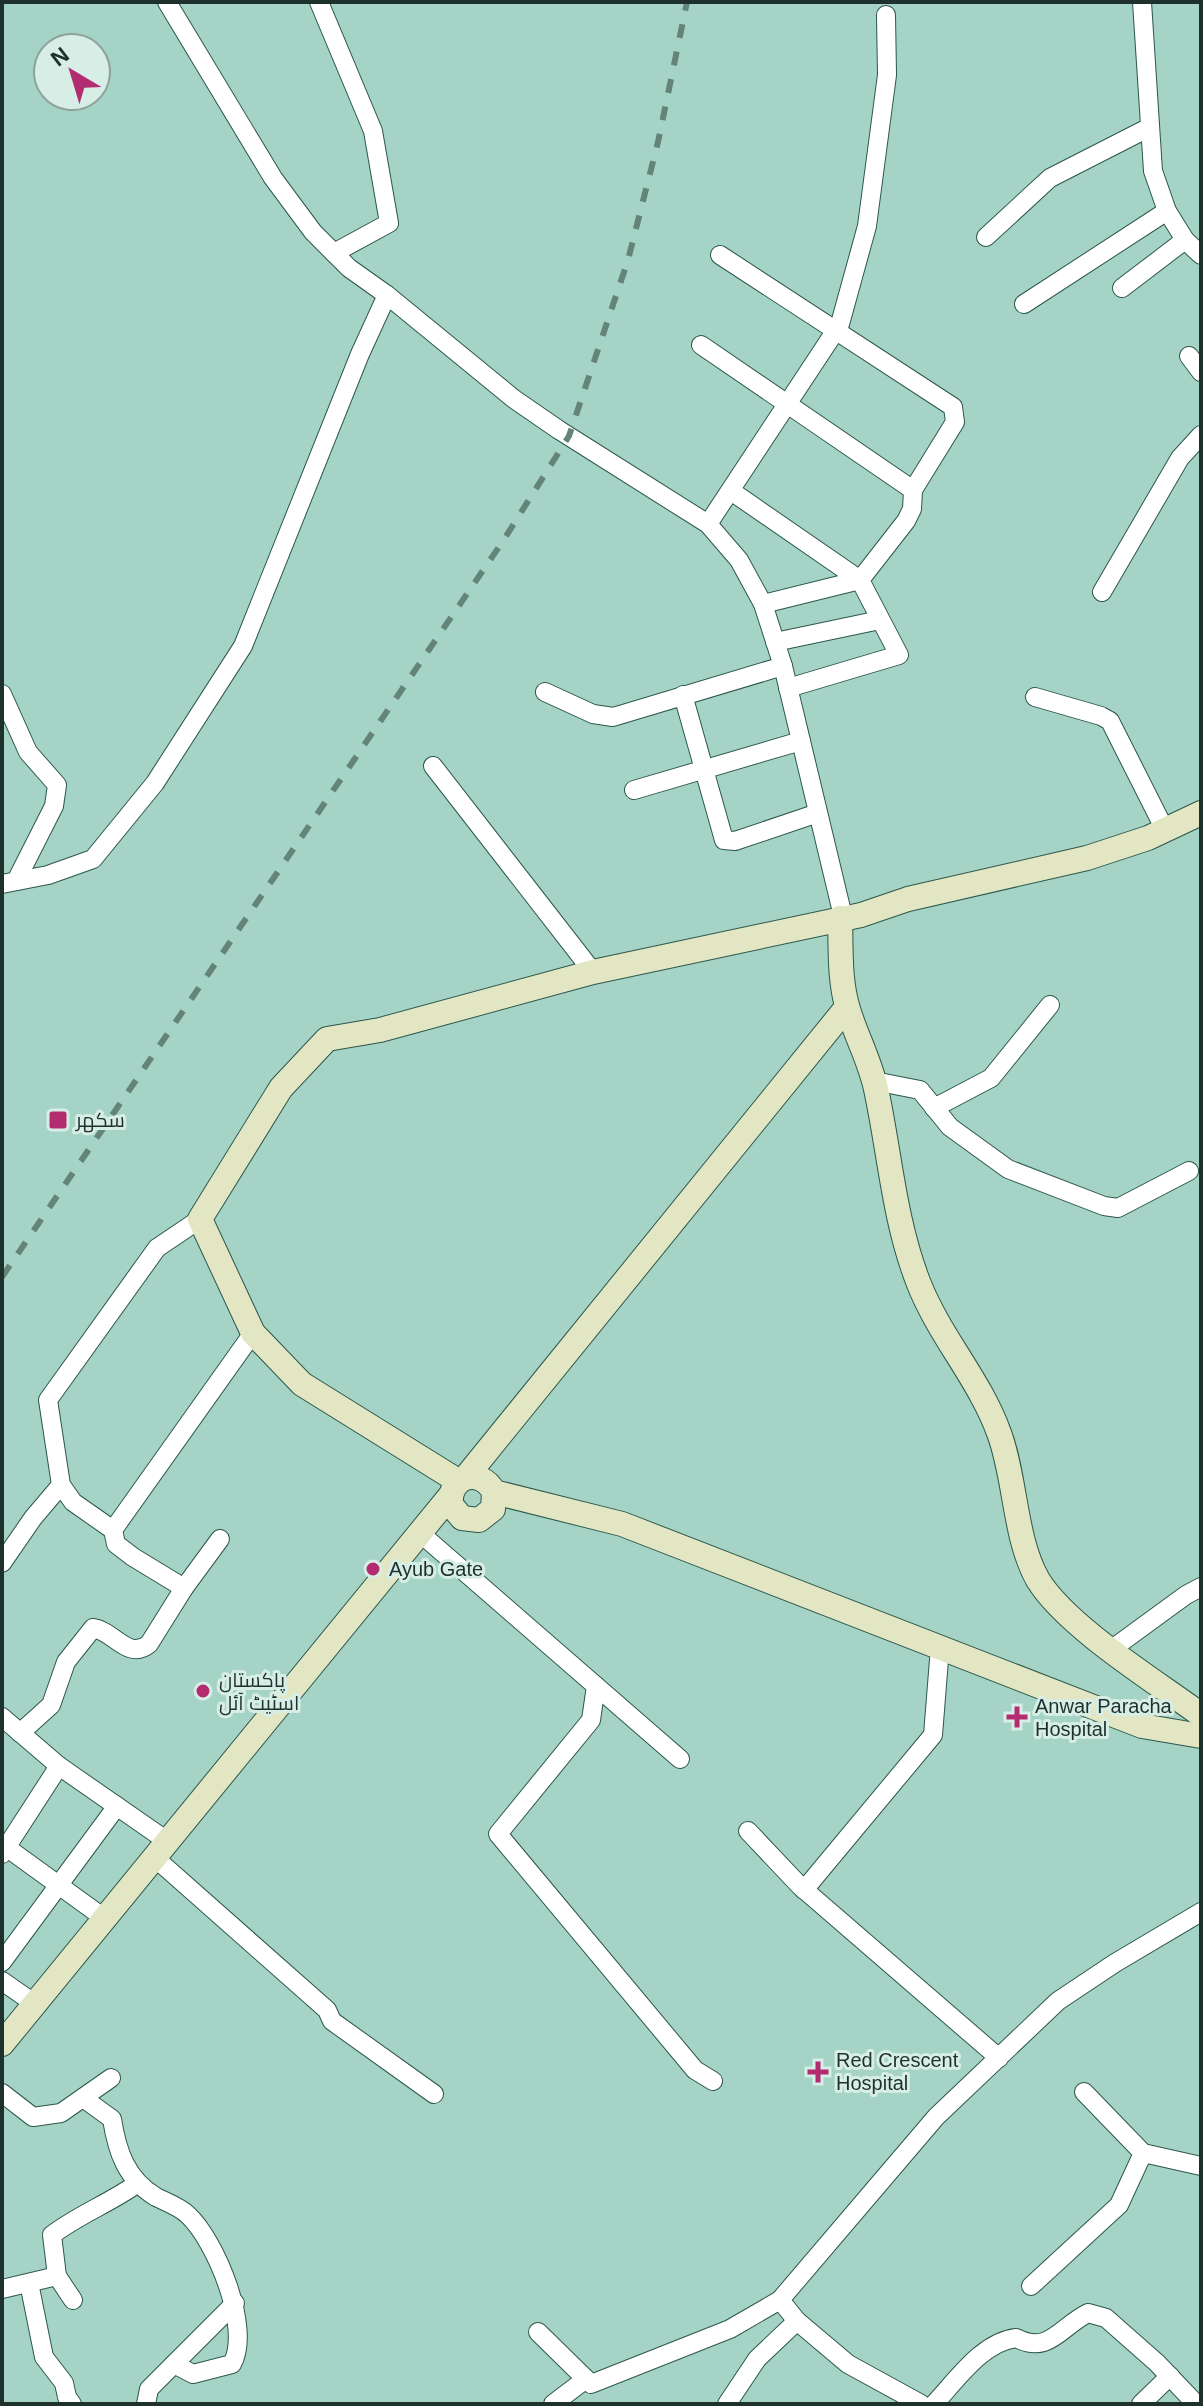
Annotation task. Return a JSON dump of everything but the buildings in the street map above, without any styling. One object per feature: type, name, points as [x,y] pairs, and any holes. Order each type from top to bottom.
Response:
[{"type":"street","points":[[167,2],[273,178],[313,232],[349,268],[387,295],[514,399],[708,524],[739,560],[763,604],[783,666],[841,908],[843,982],[847,1007],[874,1081],[903,1240],[920,1286],[946,1338],[984,1399],[1000,1434],[1027,1553],[1038,1579],[1060,1606],[1201,1715]]},
{"type":"street","points":[[319,2],[373,131],[389,223],[334,253]]},
{"type":"street","points":[[1142,2],[1153,171],[1167,211],[1185,240],[1201,255]]},
{"type":"street","points":[[708,524],[840,324],[867,226],[887,75],[886,15]]},
{"type":"street","points":[[986,237],[1050,178],[1150,127]]},
{"type":"street","points":[[1024,304],[1167,211]]},
{"type":"street","points":[[1122,288],[1185,240]]},
{"type":"street","points":[[720,255],[953,407],[955,422],[913,490],[912,509],[906,521],[860,580],[763,604]]},
{"type":"street","points":[[9,882],[48,875],[93,859],[155,783],[243,646],[360,354],[387,295]]},
{"type":"street","points":[[701,345],[913,490]]},
{"type":"street","points":[[1189,356],[1201,372]]},
{"type":"street","points":[[1102,592],[1180,458],[1201,435]]},
{"type":"street","points":[[731,491],[860,580],[899,655],[788,688]]},
{"type":"street","points":[[775,642],[880,620]]},
{"type":"street","points":[[545,692],[593,714],[613,717],[783,666]]},
{"type":"street","points":[[2,694],[28,752],[57,785],[54,806],[9,882]]},
{"type":"street","points":[[683,695],[724,840],[735,841],[818,813]]},
{"type":"street","points":[[1035,697],[1110,721],[1165,830]]},
{"type":"street","points":[[634,790],[801,741]]},
{"type":"street","points":[[433,766],[593,972]]},
{"type":"street","points":[[184,1588],[124,1551],[116,1544],[113,1530],[73,1502],[61,1485],[48,1400],[157,1248],[200,1219],[281,1088],[327,1039],[380,1030],[593,972],[861,915],[982,880],[1087,858],[1165,830],[1201,813]]},
{"type":"street","points":[[934,1108],[991,1078],[1050,1005]]},
{"type":"street","points":[[2,2044],[847,1007]]},
{"type":"street","points":[[874,1081],[920,1090],[950,1127],[1008,1169],[1104,1206],[1118,1208],[1189,1171]]},
{"type":"street","points":[[200,1219],[253,1333],[302,1384],[458,1485],[483,1478],[494,1492],[622,1524],[1142,1726],[1201,1736]]},
{"type":"street","points":[[113,1530],[253,1333]]},
{"type":"street","points":[[2,1563],[33,1518],[61,1485]]},
{"type":"street","points":[[458,1485],[455,1513],[462,1518],[479,1520],[493,1509],[494,1492]]},
{"type":"street","points":[[420,1533],[680,1759]]},
{"type":"street","points":[[20,1733],[51,1705],[66,1662],[93,1628],[104,1630],[134,1651],[141,1651],[149,1644],[220,1539]]},
{"type":"street","points":[[1112,1649],[1201,1587]]},
{"type":"street","points":[[804,1890],[933,1735],[940,1647]]},
{"type":"street","points":[[596,1686],[591,1720],[498,1834],[695,2070],[713,2081]]},
{"type":"street","points":[[3,1720],[59,1766],[117,1806],[327,2010],[332,2021],[434,2094]]},
{"type":"street","points":[[59,1766],[4,1851],[104,1918]]},
{"type":"street","points":[[2,1962],[117,1806]]},
{"type":"street","points":[[748,1831],[804,1890],[999,2058]]},
{"type":"street","points":[[538,2332],[591,2384],[730,2329],[780,2300],[936,2117],[1058,2001],[1201,1912]]},
{"type":"street","points":[[2,1981],[35,2004]]},
{"type":"street","points":[[2,2093],[33,2117],[61,2113],[111,2078]]},
{"type":"street","points":[[1084,2092],[1143,2153],[1201,2166]]},
{"type":"street","points":[[83,2098],[112,2119],[118,2154],[138,2183],[186,2212],[195,2223],[219,2263],[235,2303],[238,2342],[232,2364],[193,2374],[174,2364]]},
{"type":"street","points":[[1031,2286],[1119,2205],[1143,2153]]},
{"type":"street","points":[[73,2300],[57,2276],[52,2235],[64,2225],[112,2202],[138,2183]]},
{"type":"street","points":[[2,2289],[57,2276]]},
{"type":"street","points":[[29,2283],[44,2357],[64,2383],[72,2404]]},
{"type":"street","points":[[780,2300],[797,2321],[848,2364],[921,2404]]},
{"type":"street","points":[[146,2404],[149,2389],[235,2303]]},
{"type":"street","points":[[934,2404],[975,2361],[1001,2342],[1016,2338],[1030,2345],[1048,2342],[1071,2322],[1088,2313],[1106,2318],[1196,2404]]},
{"type":"street","points":[[727,2404],[757,2359],[797,2321]]},
{"type":"street","points":[[1141,2404],[1170,2376]]},
{"type":"street","points":[[553,2404],[586,2379]]},
{"type":"railway","points":[[2,1277],[503,541],[569,436],[628,260],[658,142],[687,2]]},
{"type":"place","name":"سكهر","points":[[58,1120]]},
{"type":"place","name":"Ayub Gate","points":[[373,1569]]},
{"type":"place","name":"پاکستان اسٹیٹ آئل","points":[[203,1691]]},
{"type":"place","name":"Anwar Paracha Hospital","points":[[1017,1717]]},
{"type":"place","name":"Red Crescent Hospital","points":[[818,2072]]}]
